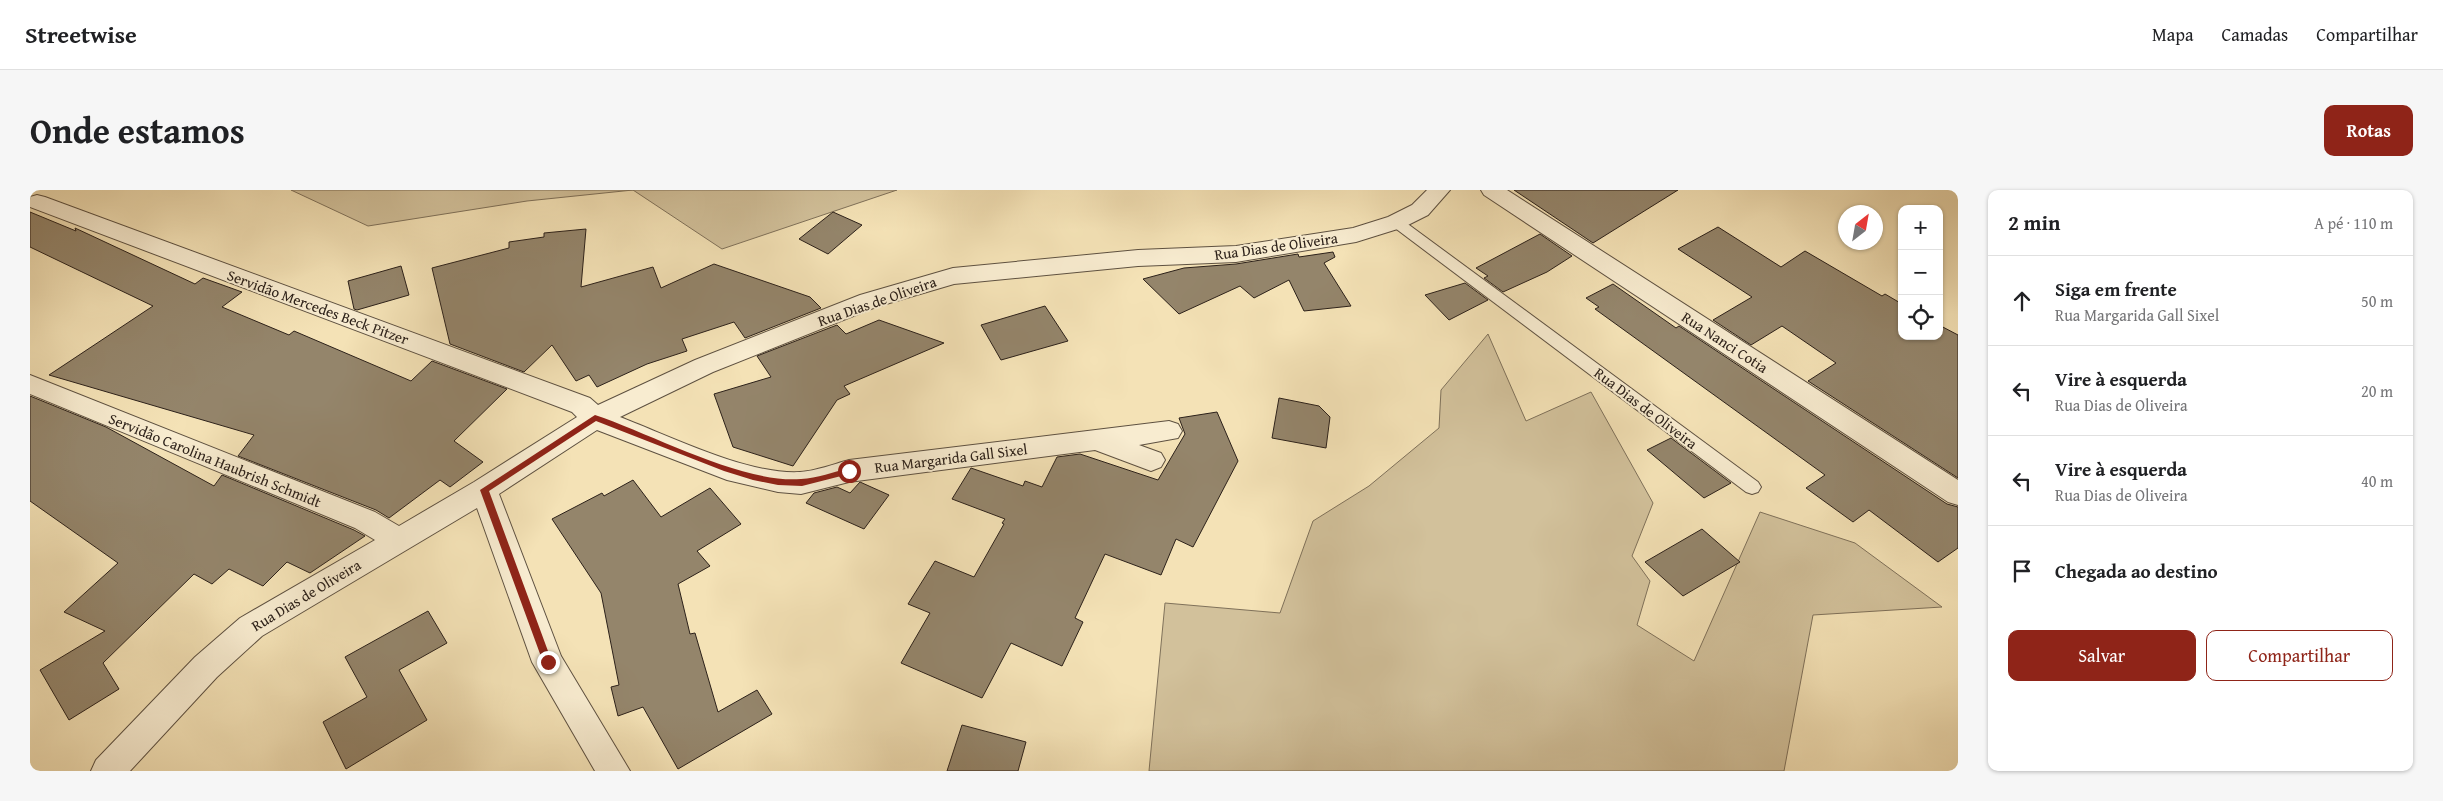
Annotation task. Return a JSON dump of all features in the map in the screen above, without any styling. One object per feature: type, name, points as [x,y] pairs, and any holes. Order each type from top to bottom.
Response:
[{"type":"street","name":"Rua Dias de Oliveira","points":[[108,771],[206,667],[252,627],[484,490],[595,418],[704,366],[825,318],[905,289],[953,276],[1138,258],[1236,254],[1356,235],[1396,222],[1420,210],[1439,190]]},
{"type":"street","name":"Rua Nanci Cotia","points":[[1492,190],[1958,494]]},
{"type":"street","name":"Servidão Mercedes Beck Pitzer","points":[[37,202],[581,405],[595,418]]},
{"type":"street","name":"Servidão Carolina Haubrish Schmidt","points":[[30,384],[365,520],[398,540]]},
{"type":"street","name":"Rua Margarida Gall Sixel","points":[[595,418],[727,469],[778,481],[802,482],[849,471],[1170,431]]},
{"type":"street","points":[[1095,440],[1151,460]]},
{"type":"street","points":[[484,490],[548,662],[613,771]]},
{"type":"lane","name":"Rua Dias de Oliveira","points":[[1396,222],[1752,487]]},
{"type":"shaded area","points":[[291,190],[633,190],[527,201],[368,226]]},
{"type":"shaded area","points":[[633,190],[897,190],[722,249]]},
{"type":"shaded area","points":[[1488,334],[1526,421],[1591,392],[1653,503],[1632,556],[1650,581],[1637,625],[1694,661],[1760,512],[1855,543],[1942,607],[1813,615],[1784,771],[1149,771],[1165,603],[1280,613],[1313,521],[1369,486],[1439,428],[1441,390]]},
{"type":"building","points":[[1514,190],[1678,190],[1593,243]]},
{"type":"building","points":[[30,212],[76,231],[75,228],[195,284],[203,278],[242,292],[222,307],[289,335],[294,331],[411,381],[432,361],[507,389],[454,441],[483,462],[450,487],[440,480],[389,518],[376,510],[238,456],[254,435],[49,375],[153,306],[30,247]]},
{"type":"building","points":[[833,212],[862,225],[828,254],[799,239]]},
{"type":"building","points":[[1718,227],[1781,267],[1805,251],[1882,296],[1885,294],[1898,302],[1898,340],[1943,340],[1943,327],[1958,335],[1958,478],[1808,381],[1836,363],[1782,326],[1751,345],[1713,320],[1752,297],[1678,249]]},
{"type":"building","points":[[586,229],[581,287],[653,267],[661,288],[714,264],[810,297],[821,308],[745,338],[734,322],[682,339],[687,351],[647,364],[597,387],[589,375],[576,381],[552,345],[524,372],[450,344],[432,268],[509,248],[509,242],[544,237],[544,233]]},
{"type":"building","points":[[1540,234],[1572,256],[1547,272],[1503,292],[1484,278],[1488,276],[1476,268]]},
{"type":"building","points":[[1333,252],[1335,257],[1324,263],[1351,306],[1304,311],[1289,280],[1254,298],[1240,286],[1179,314],[1143,279],[1184,268],[1236,264],[1298,254],[1299,257]]},
{"type":"building","points":[[401,266],[409,295],[357,310],[354,309],[348,281]]},
{"type":"building","points":[[1465,283],[1488,300],[1449,320],[1425,295]]},
{"type":"building","points":[[1613,284],[1676,328],[1679,326],[1947,504],[1958,507],[1958,548],[1938,562],[1869,510],[1853,522],[1806,488],[1825,475],[1595,309],[1599,307],[1586,298]]},
{"type":"building","points":[[1045,306],[1068,341],[1001,360],[981,325]]},
{"type":"building","points":[[879,320],[944,343],[844,386],[850,394],[837,400],[793,466],[733,447],[714,394],[771,377],[757,356],[837,325],[846,334]]},
{"type":"building","points":[[30,396],[106,427],[214,486],[222,475],[365,536],[310,573],[287,562],[263,586],[229,569],[212,584],[194,574],[103,663],[119,689],[69,720],[40,670],[105,631],[64,612],[118,563],[30,501]]},
{"type":"building","points":[[1279,398],[1319,406],[1330,417],[1326,448],[1272,438]]},
{"type":"building","points":[[1217,412],[1238,461],[1193,547],[1176,539],[1161,575],[1105,554],[1075,618],[1083,622],[1062,666],[1011,643],[982,698],[901,663],[930,613],[908,604],[935,561],[974,577],[1004,524],[1002,523],[1005,519],[952,499],[971,468],[1023,486],[1025,481],[1042,487],[1057,457],[1080,454],[1158,480],[1185,434],[1179,418]]},
{"type":"building","points":[[1671,438],[1731,483],[1704,498],[1647,450]]},
{"type":"building","points":[[633,480],[661,517],[710,488],[741,524],[697,551],[710,566],[678,584],[690,634],[695,633],[718,712],[757,690],[772,714],[678,769],[643,707],[618,716],[611,687],[619,685],[601,593],[552,519],[602,493],[604,496]]},
{"type":"building","points":[[860,482],[889,495],[864,529],[806,503],[814,493],[837,487],[850,493]]},
{"type":"building","points":[[1702,529],[1740,562],[1683,596],[1645,562]]},
{"type":"building","points":[[428,611],[447,643],[399,670],[427,720],[346,769],[323,722],[367,697],[345,657]]},
{"type":"building","points":[[962,725],[1026,742],[1018,771],[947,771]]},
{"type":"route","points":[[548,662],[484,490],[595,418],[727,469],[753,476],[778,481],[802,482],[826,478],[849,471]]}]
